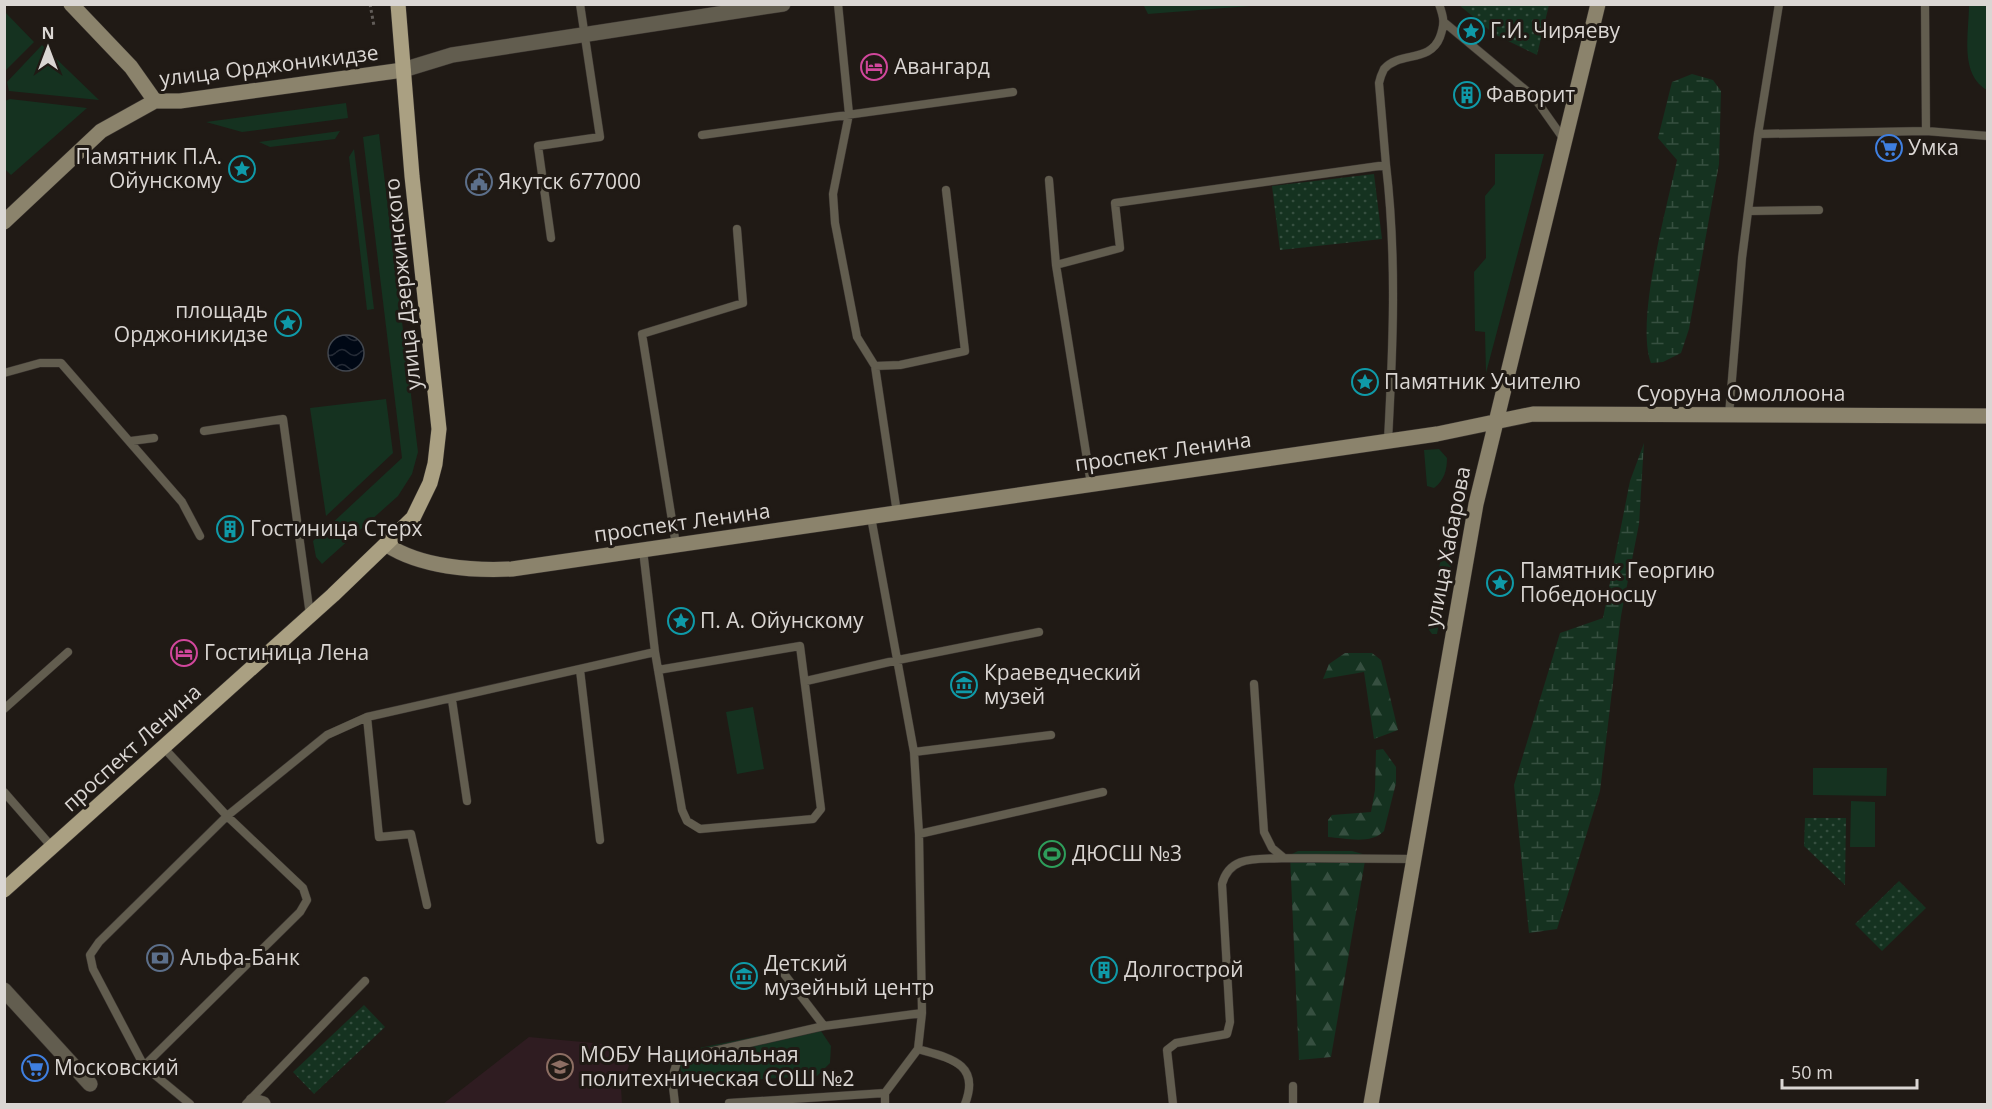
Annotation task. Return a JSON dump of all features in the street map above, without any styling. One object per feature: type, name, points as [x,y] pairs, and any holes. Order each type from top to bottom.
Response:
[{"type":"main road","points":[[71,4],[131,67],[155,101]]},
{"type":"main road","name":"улица Дзержинского","points":[[387,544],[413,518],[422,501],[435,465],[439,429],[412,176],[398,4]]},
{"type":"main road","name":"улица Хабарова","points":[[1371,1104],[1476,504],[1598,4]]},
{"type":"main road","name":"улица Орджоникидзе","points":[[4,222],[101,131],[155,101],[180,101],[403,70]]},
{"type":"main road","name":"Суоруна Омоллоона","points":[[1496,422],[1533,414],[1988,417]]},
{"type":"main road","name":"проспект Ленина","points":[[4,890],[387,544],[422,560],[500,569],[1437,434],[1496,422]]},
{"type":"street","points":[[403,70],[452,55],[783,4]]},
{"type":"street","points":[[4,990],[90,1084]]},
{"type":"lane","points":[[551,238],[538,146],[600,137],[580,4]]},
{"type":"lane","points":[[838,4],[849,114],[833,194],[835,223],[857,337],[875,366],[897,513]]},
{"type":"lane","points":[[1439,4],[1445,23],[1534,97],[1564,141]]},
{"type":"lane","points":[[1729,415],[1742,258],[1750,211],[1758,134],[1779,4]]},
{"type":"lane","points":[[1925,4],[1926,131]]},
{"type":"lane","points":[[1388,441],[1395,322],[1392,211],[1379,82],[1383,70],[1394,61],[1421,56],[1436,46],[1445,23]]},
{"type":"lane","points":[[702,135],[1013,92]]},
{"type":"lane","points":[[1758,134],[1926,131],[1988,136]]},
{"type":"lane","points":[[1056,264],[1120,248],[1115,203],[1386,165]]},
{"type":"lane","points":[[1049,180],[1056,264],[1091,484]]},
{"type":"lane","points":[[875,366],[900,365],[965,351],[946,190]]},
{"type":"lane","points":[[1750,211],[1819,210]]},
{"type":"lane","points":[[676,545],[642,334],[743,303],[737,230]]},
{"type":"lane","points":[[4,373],[40,363],[61,363],[182,502],[200,536]]},
{"type":"lane","points":[[204,431],[283,419],[310,615]]},
{"type":"lane","points":[[131,441],[154,438]]},
{"type":"lane","points":[[871,517],[914,752],[919,834],[922,1013],[918,1049],[885,1093],[885,1104]]},
{"type":"lane","points":[[644,550],[655,652],[658,670],[682,810],[687,821],[700,829],[800,822],[813,819],[821,809],[807,681],[800,646],[658,670]]},
{"type":"lane","points":[[807,681],[1039,632]]},
{"type":"lane","points":[[4,709],[68,652]]},
{"type":"lane","points":[[190,1104],[144,1066],[93,969],[90,955],[99,942],[226,816],[327,735],[367,717],[655,652]]},
{"type":"lane","points":[[580,670],[600,840]]},
{"type":"lane","points":[[1254,684],[1264,832],[1272,848],[1284,858]]},
{"type":"lane","points":[[452,699],[467,801]]},
{"type":"lane","points":[[367,717],[379,837],[411,834],[427,905]]},
{"type":"lane","points":[[914,752],[1051,735]]},
{"type":"lane","points":[[144,1066],[291,920],[307,900],[303,888],[226,816],[163,747]]},
{"type":"lane","points":[[4,792],[52,847]]},
{"type":"lane","points":[[919,834],[1103,792]]},
{"type":"lane","points":[[1173,1104],[1167,1050],[1176,1043],[1227,1034],[1230,1022],[1222,884],[1225,871],[1236,862],[1284,858],[1414,859]]},
{"type":"lane","points":[[775,962],[824,1026]]},
{"type":"lane","points":[[254,1103],[365,981]]},
{"type":"lane","points":[[675,1104],[672,1078],[677,1062],[696,1055],[824,1026],[922,1013]]},
{"type":"lane","points":[[918,1049],[956,1060],[968,1074],[970,1091],[964,1104]]},
{"type":"lane","points":[[1293,1086],[1293,1104]]},
{"type":"lane","points":[[729,1103],[885,1093]]},
{"type":"path","points":[[370,4],[374,27]]},
{"type":"shaded area","name":"МОБУ Национальная политехническая СОШ №2","points":[[529,1037],[636,1047],[621,1087],[622,1104],[443,1104]]},
{"type":"green space","points":[[1143,4],[1263,4],[1263,5],[1148,14]]},
{"type":"green space","points":[[1459,5],[1549,5],[1537,55],[1494,34]]},
{"type":"green space","points":[[1969,5],[1987,5],[1987,90],[1972,74],[1969,63],[1967,40]]},
{"type":"green space","points":[[5,12],[34,42],[5,71]]},
{"type":"green space","points":[[42,45],[99,100],[9,91],[7,82]]},
{"type":"green space","points":[[1692,74],[1713,80],[1721,91],[1719,164],[1689,329],[1681,353],[1663,362],[1651,363],[1647,344],[1650,293],[1654,263],[1677,160],[1658,138],[1672,82]]},
{"type":"green space","points":[[10,99],[87,108],[11,175],[4,168],[5,101]]},
{"type":"green space","points":[[346,103],[348,118],[242,132],[206,122]]},
{"type":"green space","points":[[340,131],[335,139],[270,147],[259,142]]},
{"type":"green space","points":[[379,134],[418,452],[412,474],[398,496],[322,564],[316,557],[313,541],[402,458],[363,137]]},
{"type":"green space","points":[[354,149],[374,309],[367,310],[349,157]]},
{"type":"green space","points":[[1495,154],[1544,154],[1486,373],[1485,332],[1475,331],[1474,272],[1486,258],[1485,196],[1495,184]]},
{"type":"green space","points":[[1374,174],[1382,239],[1280,250],[1272,186]]},
{"type":"green space","points":[[386,399],[393,453],[326,516],[310,408]]},
{"type":"green space","points":[[1644,443],[1639,524],[1621,616],[1600,791],[1557,929],[1529,933],[1514,785],[1560,633],[1603,618],[1630,481]]},
{"type":"green space","points":[[1439,449],[1447,458],[1446,467],[1443,479],[1434,488],[1427,486],[1424,450]]},
{"type":"green space","points":[[1454,497],[1463,497],[1463,506],[1437,634],[1432,634],[1429,630],[1431,614],[1450,507]]},
{"type":"green space","points":[[1345,653],[1372,653],[1381,660],[1398,730],[1374,739],[1364,672],[1323,679],[1329,664]]},
{"type":"green space","points":[[753,707],[764,769],[737,774],[726,712]]},
{"type":"green space","points":[[1383,749],[1396,767],[1396,783],[1384,831],[1365,839],[1328,837],[1328,820],[1332,815],[1371,812],[1375,790],[1376,750]]},
{"type":"green space","points":[[1813,768],[1887,768],[1886,796],[1813,795]]},
{"type":"green space","points":[[1851,801],[1875,802],[1875,847],[1850,847]]},
{"type":"green space","points":[[1805,818],[1846,818],[1845,885],[1804,846]]},
{"type":"green space","points":[[1298,851],[1352,851],[1366,855],[1331,1057],[1299,1060],[1290,855]]},
{"type":"green space","points":[[1899,881],[1926,908],[1882,951],[1855,924]]},
{"type":"green space","points":[[364,1005],[385,1027],[314,1094],[293,1072]]},
{"type":"green space","points":[[804,1027],[821,1031],[831,1046],[830,1063],[817,1076],[691,1083],[682,1077],[679,1059],[684,1051]]},
{"type":"water","points":[[346,335],[359,340],[364,353],[359,366],[346,371],[333,366],[328,353],[333,340]]},
{"type":"place","name":"Г.И. Чиряеву","points":[[1471,31]]},
{"type":"place","name":"Авангард","points":[[874,67]]},
{"type":"place","name":"Фаворит","points":[[1467,95]]},
{"type":"place","name":"Умка","points":[[1889,148]]},
{"type":"place","name":"Памятник П.А. Ойунскому","points":[[242,169]]},
{"type":"place","name":"Якутск 677000","points":[[479,182]]},
{"type":"place","name":"площадь Орджоникидзе","points":[[288,323]]},
{"type":"place","name":"Памятник Учителю","points":[[1365,382]]},
{"type":"place","name":"Гостиница Стерх","points":[[230,529]]},
{"type":"place","name":"Памятник Георгию Победоносцу","points":[[1500,583]]},
{"type":"place","name":"П. А. Ойунскому","points":[[681,621]]},
{"type":"place","name":"Гостиница Лена","points":[[184,653]]},
{"type":"place","name":"Краеведческий музей","points":[[964,685]]},
{"type":"place","name":"ДЮСШ №3","points":[[1052,854]]},
{"type":"place","name":"Альфа-Банк","points":[[160,958]]},
{"type":"place","name":"Долгострой","points":[[1104,970]]},
{"type":"place","name":"Детский музейный центр","points":[[744,976]]},
{"type":"place","name":"МОБУ Национальная политехническая СОШ №2","points":[[560,1067]]},
{"type":"place","name":"Московский","points":[[35,1068]]}]
